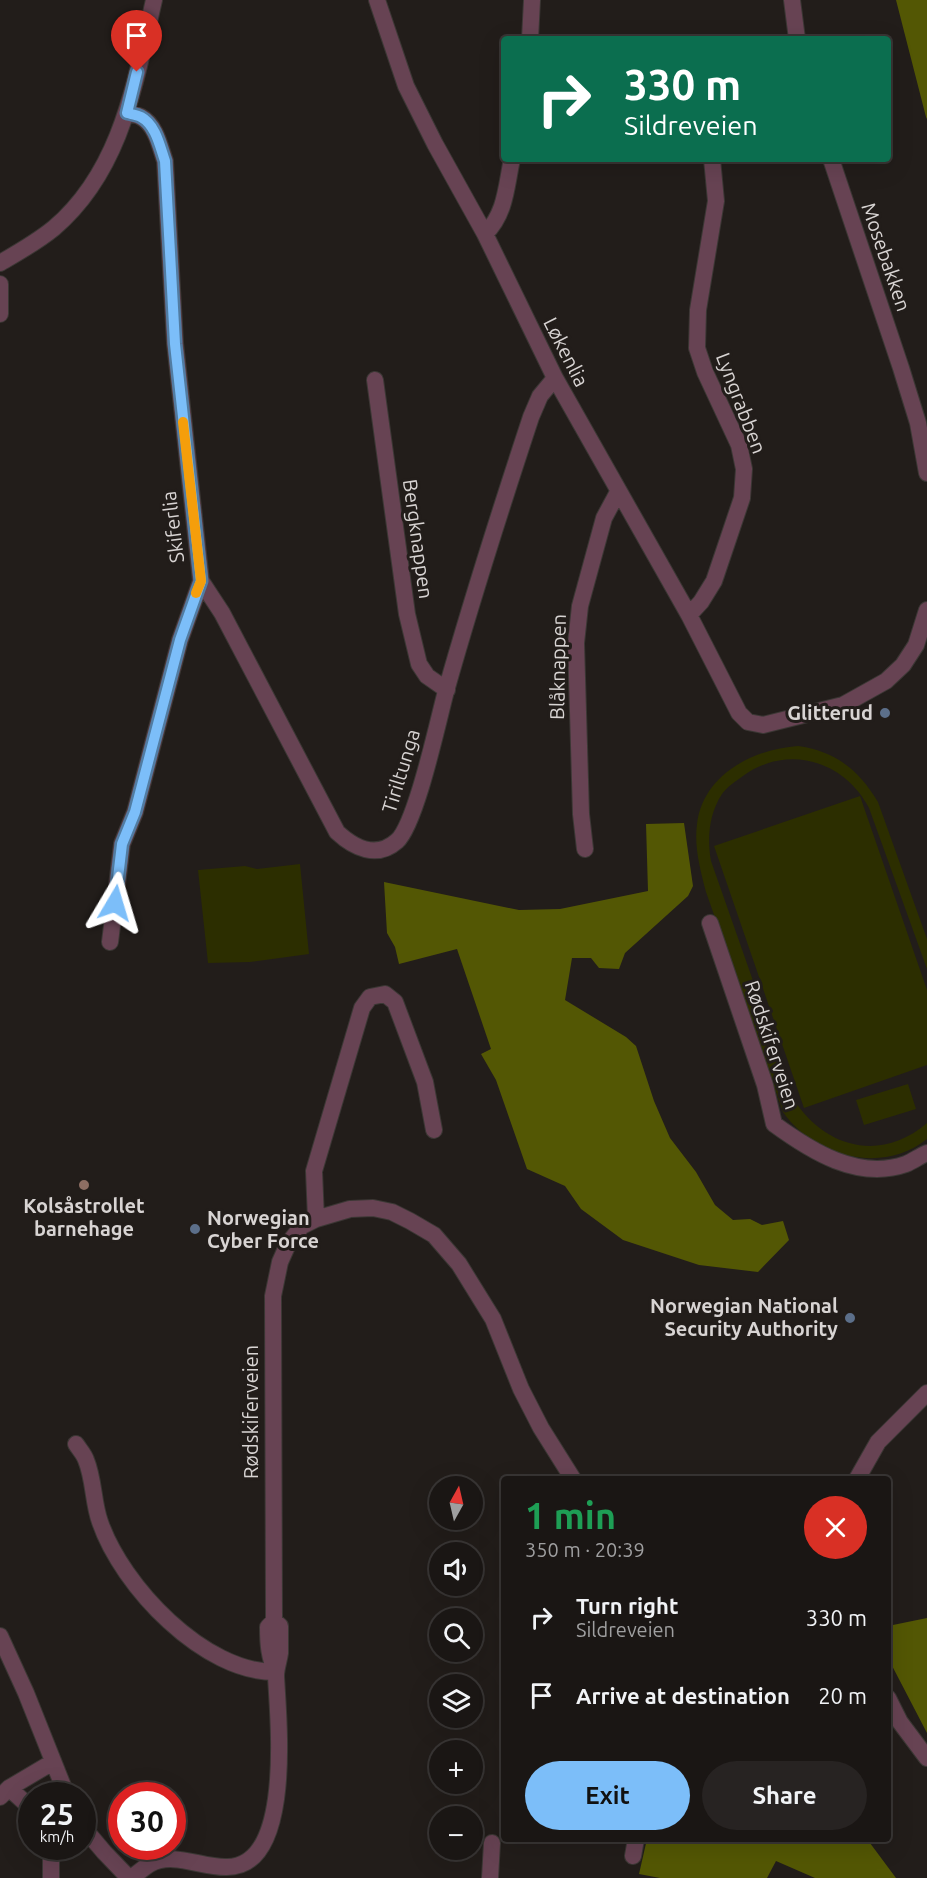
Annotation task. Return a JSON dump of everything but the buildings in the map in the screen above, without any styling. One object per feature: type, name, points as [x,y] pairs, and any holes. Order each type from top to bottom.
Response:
[{"type":"street","points":[[0,263],[28,247],[55,227],[103,170],[127,113],[154,0]]},
{"type":"street","name":"Løkenlia","points":[[377,0],[406,86],[435,144],[485,234],[555,378],[689,615],[739,713],[748,722],[763,725],[843,705],[886,681],[903,665],[916,645],[927,610]]},
{"type":"street","points":[[530,36],[532,0]]},
{"type":"street","points":[[792,0],[797,36]]},
{"type":"street","name":"Skiferlia","points":[[110,942],[122,844],[135,812],[180,640],[201,581],[175,344],[165,161],[155,134],[148,123],[141,117],[127,113]]},
{"type":"street","points":[[485,234],[496,223],[503,206],[511,162]]},
{"type":"street","name":"Lyngrabben","points":[[689,615],[701,602],[714,581],[742,498],[744,469],[739,445],[705,372],[697,348],[698,310],[716,201],[712,162]]},
{"type":"street","name":"Mosebakken","points":[[832,162],[918,423],[927,473]]},
{"type":"street","points":[[0,284],[0,314]]},
{"type":"street","name":"Tiriltunga","points":[[201,581],[222,613],[337,832],[348,842],[366,851],[383,850],[398,840],[414,808],[447,690],[531,417],[540,396],[555,378]]},
{"type":"street","name":"Bergknappen","points":[[375,380],[407,614],[419,664],[427,676],[447,690]]},
{"type":"street","name":"Blåknappen","points":[[585,849],[581,814],[576,643],[580,606],[604,518],[618,492]]},
{"type":"street","name":"Rødskiferveien","points":[[710,923],[765,1085],[774,1124],[806,1147],[853,1166],[879,1168],[905,1164],[927,1153]]},
{"type":"street","points":[[316,1219],[314,1171],[362,1008],[370,997],[385,994],[395,1002],[425,1082],[434,1130]]},
{"type":"street","name":"Rødskiferveien","points":[[96,1843],[130,1878],[151,1863],[166,1859],[228,1868],[243,1863],[256,1853],[269,1832],[277,1790],[279,1709],[276,1672],[280,1655],[280,1626],[274,1621],[273,1296],[280,1262],[288,1244],[302,1226],[316,1219],[350,1209],[373,1208],[392,1212],[434,1235],[459,1264],[493,1319],[521,1389],[541,1428],[571,1476]]},
{"type":"street","points":[[859,1476],[878,1442],[927,1393]]},
{"type":"street","points":[[76,1444],[86,1460],[99,1520],[108,1542],[123,1569],[141,1592],[188,1638],[254,1671],[276,1672]]},
{"type":"street","points":[[0,1636],[26,1693],[61,1782]]},
{"type":"street","points":[[894,1723],[927,1758]]},
{"type":"street","points":[[18,1801],[4,1793],[53,1762]]},
{"type":"street","points":[[633,1856],[635,1842]]},
{"type":"street","points":[[490,1878],[492,1843]]},
{"type":"street","points":[[51,1860],[51,1878]]},
{"type":"shaded area","points":[[896,0],[927,0],[927,119],[926,117]]},
{"type":"shaded area","points":[[798,746],[823,752],[845,764],[863,780],[878,802],[927,939],[927,969],[869,808],[845,778],[830,768],[796,759],[778,761],[760,766],[732,784],[722,794],[714,810],[709,835],[711,861],[796,1103],[809,1119],[824,1131],[840,1140],[857,1145],[875,1146],[893,1143],[927,1123],[927,1139],[909,1150],[890,1156],[870,1158],[850,1156],[831,1150],[796,1128],[783,1112],[706,892],[700,866],[696,841],[697,824],[701,806],[709,791],[733,767],[748,759],[764,752]]},
{"type":"shaded area","points":[[860,796],[927,990],[927,1065],[804,1108],[714,846]]},
{"type":"shaded area","points":[[684,823],[693,886],[688,896],[625,953],[619,969],[599,968],[591,958],[572,958],[565,1000],[626,1037],[636,1046],[654,1101],[670,1138],[696,1172],[715,1205],[733,1220],[750,1219],[762,1225],[783,1221],[789,1240],[758,1272],[699,1265],[623,1240],[581,1209],[565,1186],[527,1169],[496,1080],[481,1054],[491,1049],[457,949],[399,964],[395,947],[387,933],[384,882],[519,910],[560,909],[648,891],[646,824]]},
{"type":"shaded area","points":[[300,864],[309,954],[250,962],[208,963],[198,870],[245,866],[257,869]]},
{"type":"shaded area","points":[[908,1084],[916,1109],[864,1125],[856,1100]]},
{"type":"shaded area","points":[[927,1618],[927,1733],[891,1664],[891,1625]]},
{"type":"shaded area","points":[[646,1842],[869,1842],[896,1878],[815,1878],[776,1861],[767,1878],[660,1878],[639,1874]]},
{"type":"slow traffic","points":[[183,422],[201,581],[196,593]]},
{"type":"place","name":"Glitterud","points":[[885,713]]},
{"type":"place","name":"Kolsåstrollet barnehage","points":[[84,1185]]},
{"type":"place","name":"Norwegian Cyber Force","points":[[195,1229]]},
{"type":"place","name":"Norwegian National Security Authority","points":[[850,1318]]},
{"type":"route","points":[[115,903],[122,844],[135,812],[180,640],[201,581],[175,344],[165,161],[155,134],[148,123],[141,117],[127,113],[137,72]]}]
